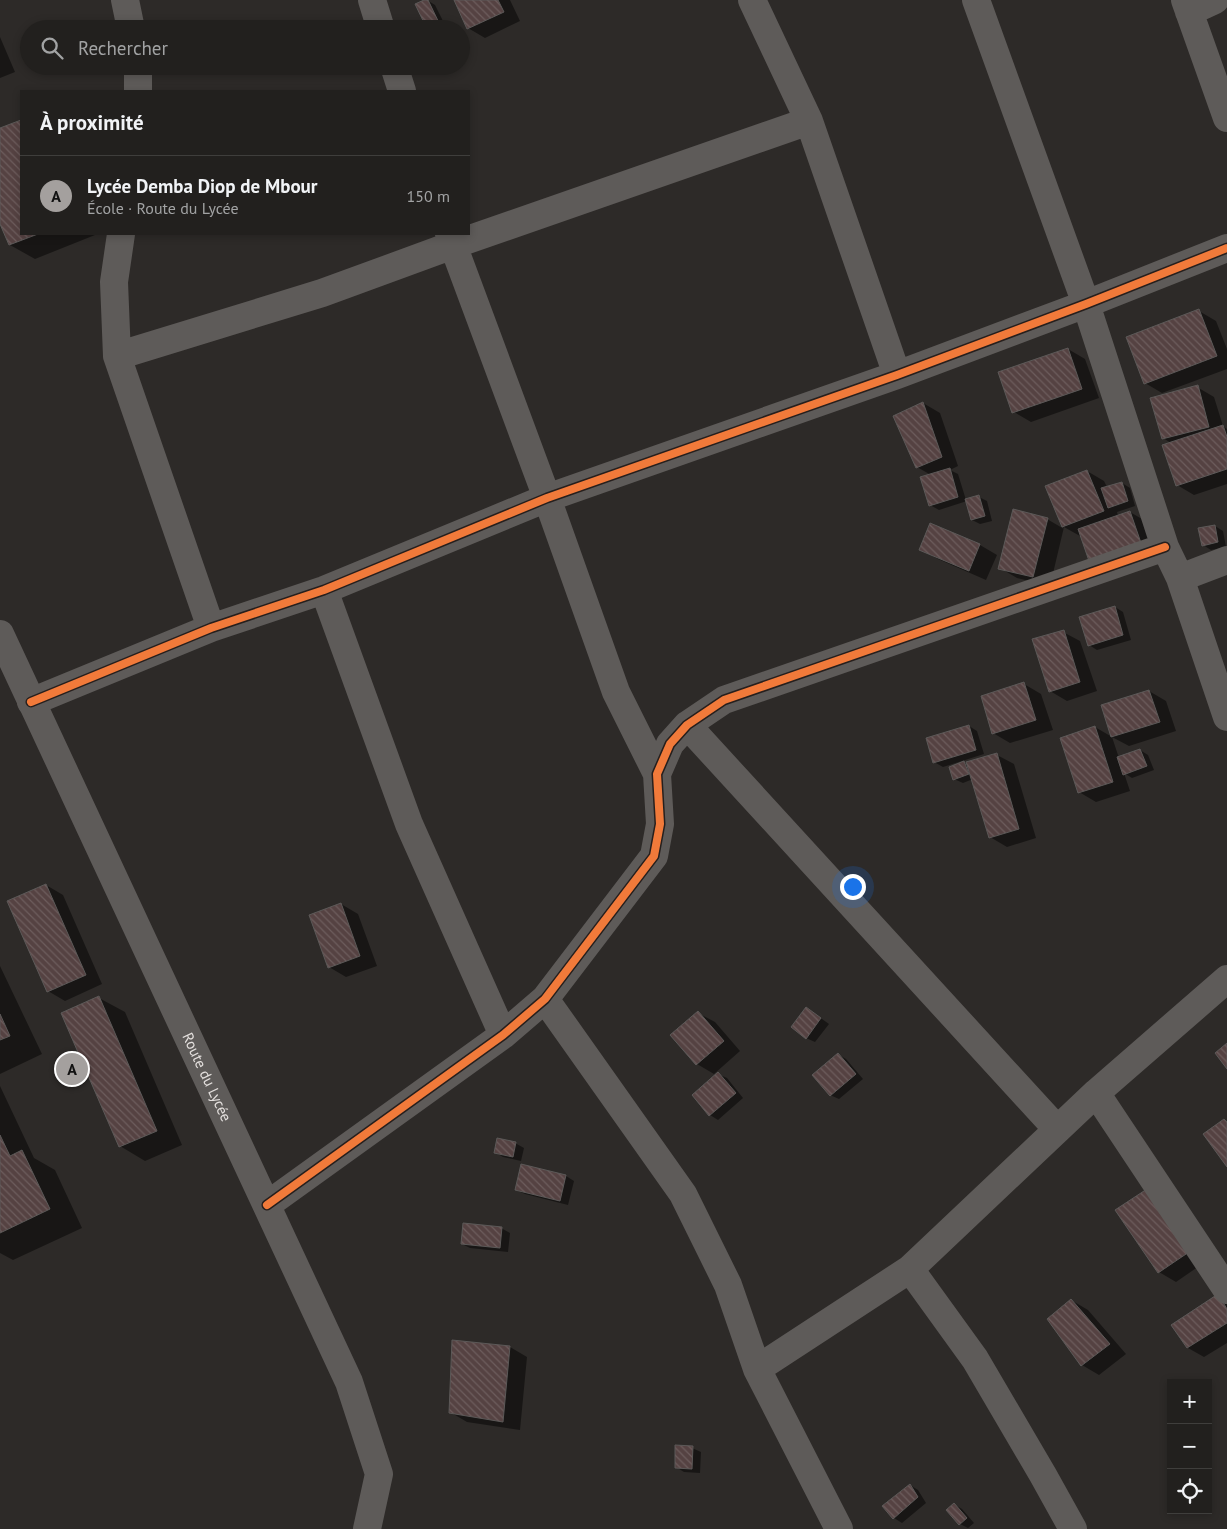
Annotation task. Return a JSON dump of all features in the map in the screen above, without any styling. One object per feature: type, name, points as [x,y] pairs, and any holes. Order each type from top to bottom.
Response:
[{"type":"street","points":[[124,0],[128,20]]},
{"type":"street","points":[[372,0],[378,20]]},
{"type":"street","points":[[752,0],[809,121],[897,375]]},
{"type":"street","points":[[976,0],[1086,304],[1165,547],[1180,578],[1227,717]]},
{"type":"street","points":[[1215,0],[1187,6],[1227,118]]},
{"type":"street","points":[[138,75],[138,90]]},
{"type":"street","points":[[397,75],[402,90]]},
{"type":"street","points":[[470,233],[809,121]]},
{"type":"street","points":[[121,235],[114,282],[118,356],[211,628]]},
{"type":"street","points":[[118,356],[322,293],[463,235]]},
{"type":"street","points":[[266,1205],[502,1035],[544,999],[654,856],[660,824],[657,774],[616,692],[547,498],[451,239]]},
{"type":"street","points":[[31,702],[211,628],[324,590],[547,498],[897,375],[1086,304],[1227,248]]},
{"type":"street","points":[[657,774],[670,744],[687,725],[724,700],[1165,547]]},
{"type":"street","points":[[1180,578],[1227,560]]},
{"type":"street","points":[[324,590],[408,824],[502,1035]]},
{"type":"street","name":"Route du Lycée","points":[[0,634],[349,1382],[379,1474],[367,1529]]},
{"type":"street","points":[[687,725],[1057,1129]]},
{"type":"street","points":[[757,1369],[910,1269],[1096,1093],[1227,979]]},
{"type":"street","points":[[544,999],[683,1194],[728,1285],[757,1369],[839,1529]]},
{"type":"street","points":[[1096,1093],[1227,1290]]},
{"type":"street","points":[[910,1269],[975,1358],[1073,1529]]},
{"type":"building","points":[[428,0],[438,20],[423,20],[415,4]]},
{"type":"building","points":[[454,0],[498,0],[504,12],[470,28],[470,20],[463,20]]},
{"type":"building","points":[[20,120],[20,235],[35,235],[9,245],[0,224],[0,128]]},
{"type":"building","points":[[1199,309],[1217,356],[1144,384],[1126,337]]},
{"type":"building","points":[[1068,348],[1082,389],[1012,413],[998,372]]},
{"type":"building","points":[[1198,385],[1209,427],[1162,439],[1150,398]]},
{"type":"building","points":[[923,402],[942,457],[916,468],[893,416]]},
{"type":"building","points":[[1223,425],[1227,437],[1227,469],[1176,486],[1162,445]]},
{"type":"building","points":[[950,468],[958,497],[929,506],[920,477]]},
{"type":"building","points":[[1087,470],[1104,511],[1062,527],[1045,486]]},
{"type":"building","points":[[1122,482],[1128,501],[1108,508],[1101,488]]},
{"type":"building","points":[[979,495],[985,516],[971,520],[965,499]]},
{"type":"building","points":[[1013,509],[1048,518],[1033,577],[998,569]]},
{"type":"building","points":[[1130,511],[1141,543],[1089,561],[1078,529]]},
{"type":"building","points":[[930,523],[980,544],[969,571],[919,550]]},
{"type":"building","points":[[1215,525],[1218,542],[1202,546],[1198,528]]},
{"type":"building","points":[[1115,606],[1123,635],[1088,646],[1079,617]]},
{"type":"building","points":[[1064,630],[1080,682],[1049,692],[1032,639]]},
{"type":"building","points":[[1024,682],[1036,720],[992,734],[981,696]]},
{"type":"building","points":[[1149,690],[1160,722],[1111,737],[1101,705]]},
{"type":"building","points":[[969,725],[976,750],[933,763],[926,738]]},
{"type":"building","points":[[1095,726],[1113,782],[1078,793],[1060,738]]},
{"type":"building","points":[[1140,749],[1147,766],[1123,775],[1117,757]]},
{"type":"building","points":[[997,753],[1019,829],[989,838],[966,762]]},
{"type":"building","points":[[964,761],[969,774],[953,780],[949,767]]},
{"type":"building","points":[[46,884],[86,975],[47,992],[7,901]]},
{"type":"building","points":[[341,903],[360,956],[328,968],[309,915]]},
{"type":"building","points":[[99,996],[157,1131],[119,1147],[61,1013]]},
{"type":"building","points":[[806,1007],[821,1018],[806,1039],[791,1027]]},
{"type":"building","points":[[698,1011],[724,1041],[696,1065],[670,1035]]},
{"type":"building","points":[[0,1014],[10,1036],[0,1040]]},
{"type":"building","points":[[1227,1043],[1227,1069],[1215,1053]]},
{"type":"building","points":[[838,1053],[856,1074],[830,1096],[812,1075]]},
{"type":"building","points":[[718,1072],[736,1093],[709,1116],[692,1095]]},
{"type":"building","points":[[1224,1119],[1227,1122],[1227,1167],[1203,1134]]},
{"type":"building","points":[[0,1135],[10,1156],[22,1150],[50,1209],[0,1233]]},
{"type":"building","points":[[497,1138],[516,1142],[513,1157],[494,1153]]},
{"type":"building","points":[[521,1164],[566,1175],[560,1201],[515,1190]]},
{"type":"building","points":[[1147,1189],[1189,1252],[1158,1273],[1115,1210]]},
{"type":"building","points":[[463,1223],[502,1227],[500,1248],[461,1244]]},
{"type":"building","points":[[1218,1294],[1227,1309],[1227,1323],[1187,1348],[1171,1325]]},
{"type":"building","points":[[1071,1299],[1110,1344],[1081,1366],[1047,1319]]},
{"type":"building","points":[[452,1340],[510,1346],[503,1422],[449,1413]]},
{"type":"building","points":[[675,1445],[693,1446],[692,1469],[675,1468]]},
{"type":"building","points":[[910,1484],[918,1497],[893,1519],[882,1506]]},
{"type":"building","points":[[954,1503],[967,1518],[959,1525],[946,1510]]},
{"type":"cycle path","points":[[31,702],[211,628],[324,590],[547,498],[897,375],[1086,304],[1227,248]]},
{"type":"cycle path","points":[[267,1205],[503,1035],[545,999],[654,856],[660,824],[657,774],[670,744],[687,725],[724,700],[1165,547]]},
{"type":"place","name":"Lycée Demba Diop de Mbour","points":[[72,1069]]}]
